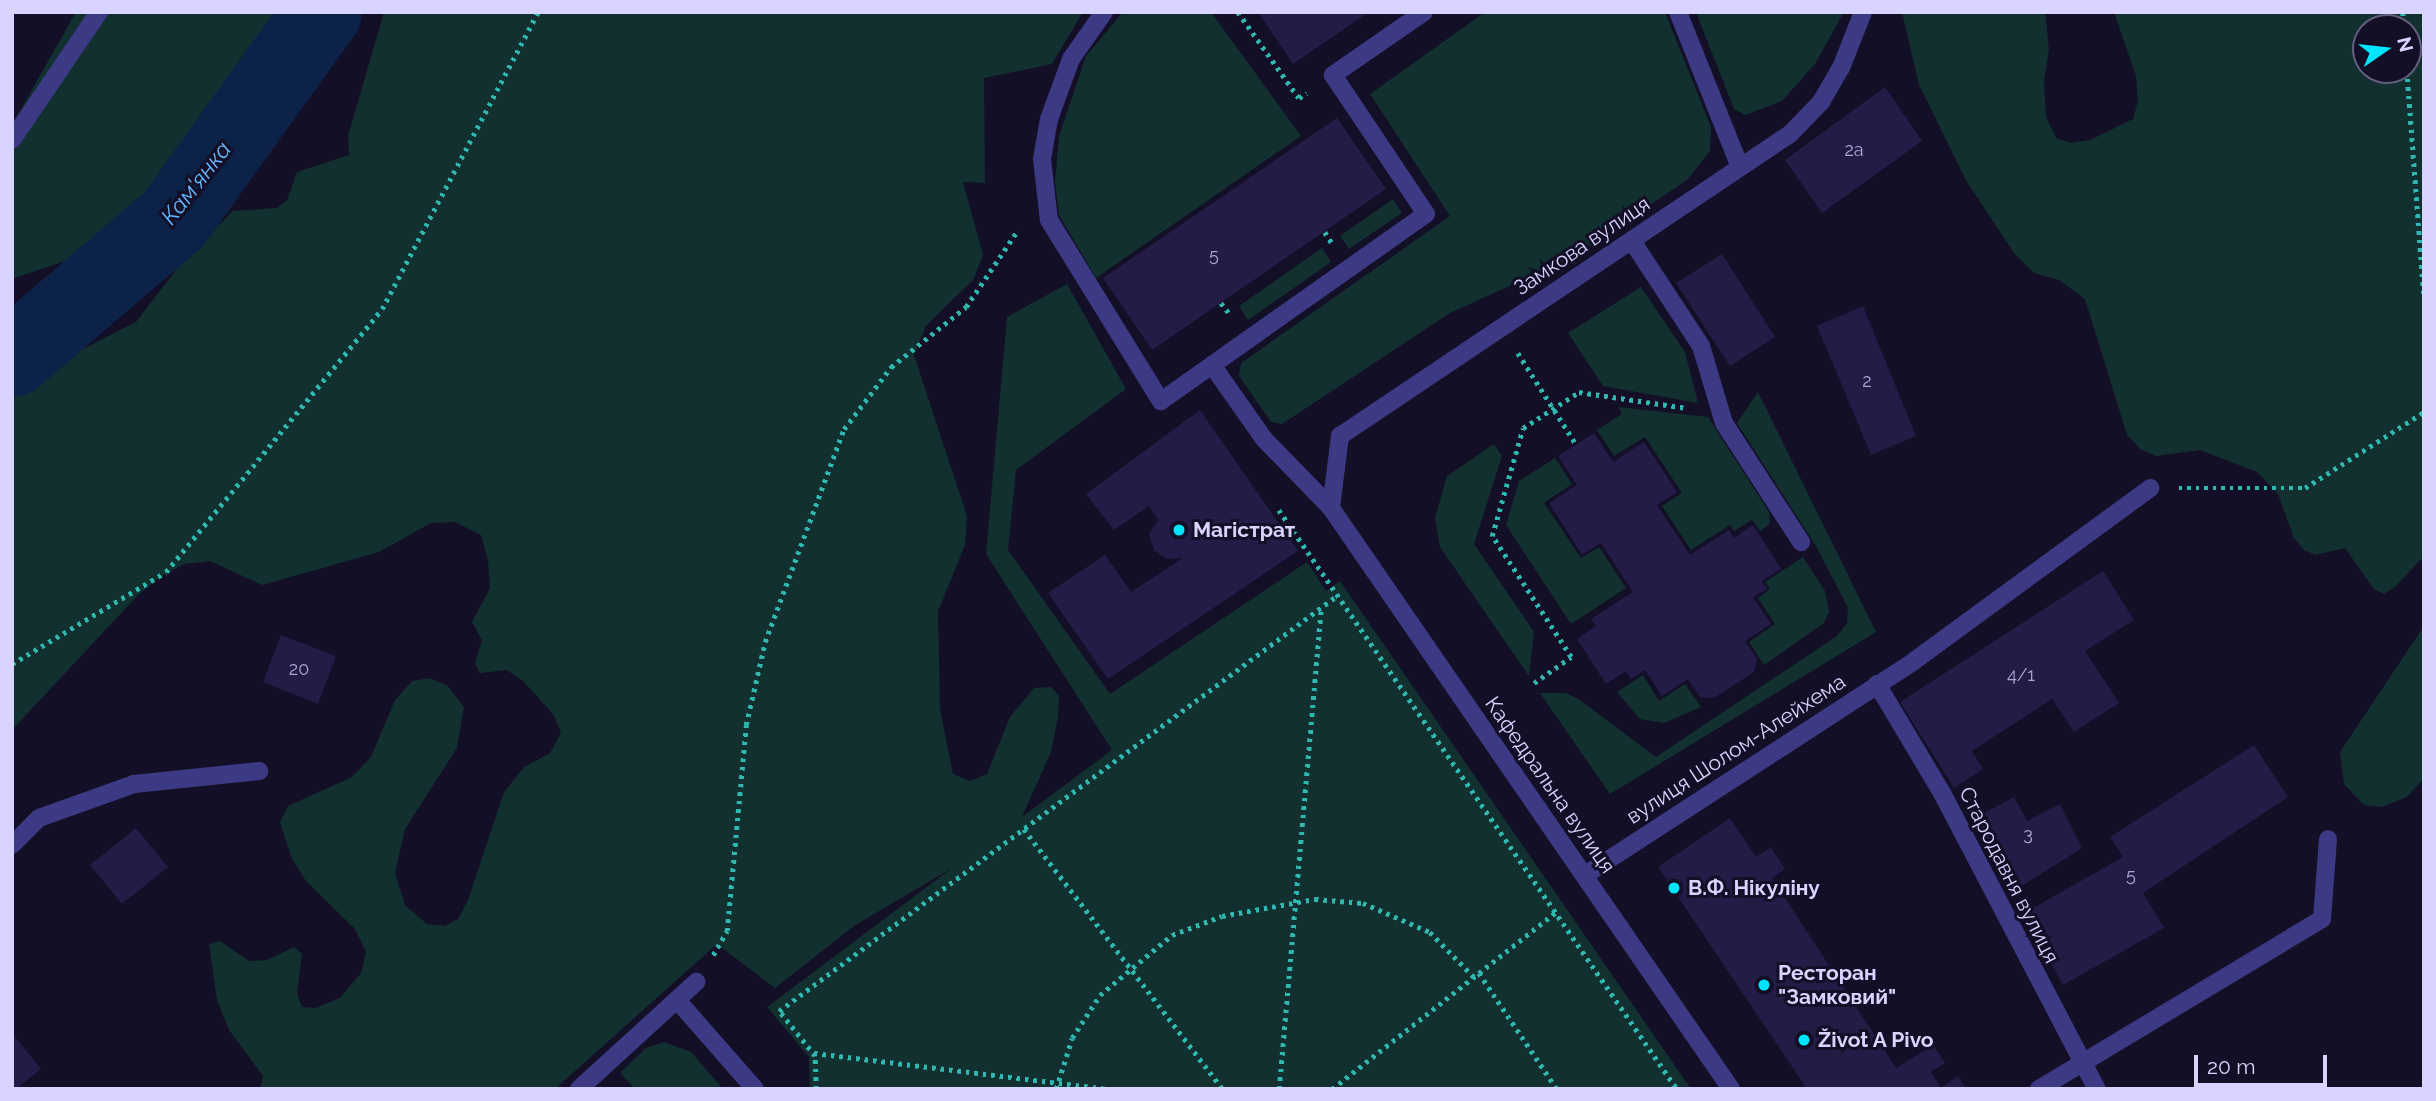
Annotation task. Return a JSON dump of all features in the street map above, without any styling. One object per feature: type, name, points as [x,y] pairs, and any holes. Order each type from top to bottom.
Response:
[{"type":"street","points":[[12,140],[99,12]]},
{"type":"street","points":[[1104,12],[1071,59],[1049,119],[1042,159],[1049,220],[1066,252],[1161,401],[1426,215],[1333,75],[1424,12]]},
{"type":"street","points":[[1678,12],[1740,167]]},
{"type":"street","name":"Замкова вулиця","points":[[1331,508],[1340,436],[1790,134],[1821,102],[1841,68],[1863,12]]},
{"type":"street","points":[[1632,241],[1701,346],[1721,412],[1801,542]]},
{"type":"street","name":"Кафедральна вулиця","points":[[1212,365],[1264,439],[1331,508],[1731,1089]]},
{"type":"street","name":"вулиця Шолом-Алейхема","points":[[1584,875],[1914,661],[2150,488]]},
{"type":"street","name":"Стародавня вулиця","points":[[1877,684],[1942,793],[2096,1089]]},
{"type":"street","points":[[12,845],[39,818],[134,784],[259,771]]},
{"type":"street","points":[[2039,1089],[2322,919],[2328,839]]},
{"type":"street","points":[[579,1089],[696,982]]},
{"type":"street","points":[[677,1000],[755,1089]]},
{"type":"path","points":[[12,664],[166,572],[382,309],[538,12]]},
{"type":"path","points":[[1238,12],[1299,98],[1333,75]]},
{"type":"path","points":[[2408,84],[2424,297]]},
{"type":"path","points":[[696,982],[727,931],[746,725],[765,642],[845,429],[891,367],[966,307],[1045,190]]},
{"type":"path","points":[[1500,327],[1576,444]]},
{"type":"path","points":[[1534,683],[1571,657],[1492,536],[1523,428],[1579,392],[1721,412]]},
{"type":"path","points":[[2150,488],[2305,488],[2424,412]]},
{"type":"path","points":[[1279,510],[1677,1089]]},
{"type":"path","points":[[816,1089],[814,1053],[779,1011],[1338,595]]},
{"type":"path","points":[[1279,1089],[1321,607]]},
{"type":"path","points":[[1024,829],[1223,1089]]},
{"type":"path","points":[[1057,1086],[1072,1038],[1100,995],[1130,967],[1180,931],[1222,916],[1295,901],[1353,902],[1389,912],[1430,932],[1476,975],[1557,1089]]},
{"type":"path","points":[[1332,1089],[1556,912]]},
{"type":"path","points":[[814,1053],[1057,1086],[1108,1089]]},
{"type":"green space","points":[[76,12],[318,12],[299,64],[300,89],[295,100],[252,149],[121,242],[12,279],[12,125]]},
{"type":"green space","points":[[384,12],[1083,12],[1052,64],[984,78],[985,183],[963,182],[983,255],[973,280],[926,326],[914,355],[967,516],[965,545],[938,611],[940,709],[953,774],[970,781],[987,774],[1010,717],[1034,688],[1051,687],[1059,696],[1058,717],[1051,752],[1022,817],[1112,750],[986,554],[1007,317],[1067,284],[1126,389],[1016,470],[1008,550],[1110,694],[1307,562],[1326,591],[1340,581],[1691,1089],[810,1089],[809,1057],[767,1007],[952,868],[854,926],[775,988],[717,944],[555,1089],[260,1089],[263,1076],[229,1030],[217,1000],[209,944],[220,941],[249,961],[267,960],[294,947],[302,954],[297,993],[302,1007],[315,1008],[340,998],[361,973],[366,952],[355,929],[306,881],[292,859],[280,822],[288,806],[352,777],[371,757],[395,700],[412,681],[430,678],[448,686],[464,707],[457,748],[405,829],[395,873],[405,905],[427,924],[445,926],[458,919],[468,900],[504,792],[524,767],[550,753],[561,733],[553,714],[524,682],[507,670],[480,673],[475,663],[482,640],[472,622],[490,588],[488,560],[481,535],[455,522],[431,523],[379,552],[262,585],[210,561],[184,564],[160,577],[138,595],[12,730],[12,372],[73,354],[136,322],[186,257],[233,211],[277,208],[287,200],[297,172],[349,155],[348,136]]},
{"type":"green space","points":[[1123,12],[1211,12],[1301,136],[1096,278],[1059,215],[1055,182],[1059,136],[1086,56]]},
{"type":"green space","points":[[1485,12],[1665,12],[1711,127],[1710,151],[1687,180],[1573,257],[1450,313],[1282,424],[1271,422],[1239,376],[1241,363],[1450,216],[1370,94]]},
{"type":"green space","points":[[1696,12],[1844,12],[1815,64],[1782,101],[1745,115],[1734,109]]},
{"type":"green space","points":[[1902,12],[2045,12],[2049,50],[2044,81],[2046,116],[2056,138],[2071,143],[2090,140],[2133,119],[2138,101],[2136,76],[2114,12],[2424,12],[2424,556],[2394,588],[2384,594],[2374,589],[2345,548],[2315,555],[2304,550],[2294,538],[2278,494],[2257,472],[2200,450],[2156,456],[2140,449],[2127,435],[2085,299],[2059,280],[2034,273],[2014,253],[1967,182],[1919,85]]},
{"type":"green space","points":[[1393,199],[1402,213],[1349,249],[1340,236]]},
{"type":"green space","points":[[1322,248],[1331,262],[1248,320],[1239,306]]},
{"type":"green space","points":[[1641,287],[1685,352],[1698,403],[1603,386],[1568,333]]},
{"type":"green space","points":[[1758,392],[1876,632],[1610,794],[1540,693],[1566,693],[1580,700],[1656,757],[1837,636],[1847,623],[1848,608],[1816,546],[1737,423]]},
{"type":"green space","points":[[1618,407],[1708,417],[1769,512],[1770,524],[1760,531],[1752,520],[1734,531],[1730,525],[1691,550],[1662,506],[1682,493],[1645,437],[1614,456],[1597,430],[1622,414]]},
{"type":"green space","points":[[1494,444],[1502,456],[1474,544],[1534,632],[1529,676],[1440,547],[1435,518],[1447,476]]},
{"type":"green space","points":[[1555,458],[1572,484],[1544,503],[1581,558],[1599,547],[1626,588],[1571,624],[1506,525],[1519,481]]},
{"type":"green space","points":[[1803,557],[1825,591],[1829,612],[1824,623],[1764,665],[1749,642],[1775,624],[1758,598],[1770,589],[1765,582]]},
{"type":"green space","points":[[2424,626],[2424,778],[2407,797],[2382,807],[2364,805],[2344,784],[2340,752]]},
{"type":"green space","points":[[1643,675],[1659,701],[1685,684],[1701,707],[1664,723],[1640,719],[1617,692]]},
{"type":"green space","points":[[664,1042],[691,1052],[723,1089],[635,1089],[620,1073],[646,1048]]},
{"type":"building","points":[[1258,12],[1369,12],[1293,64]]},
{"type":"building","points":[[1885,87],[1922,141],[1822,213],[1785,160]]},
{"type":"building","points":[[1337,118],[1386,189],[1152,350],[1103,278]]},
{"type":"building","points":[[1722,254],[1775,337],[1730,366],[1676,283]]},
{"type":"building","points":[[1863,306],[1916,436],[1871,455],[1817,326]]},
{"type":"building","points":[[1200,410],[1298,551],[1108,679],[1048,593],[1105,555],[1131,592],[1183,558],[1167,559],[1154,550],[1149,534],[1158,520],[1149,506],[1114,530],[1086,494]]},
{"type":"building","points":[[1594,433],[1613,462],[1644,442],[1677,492],[1657,505],[1690,555],[1729,530],[1734,538],[1753,525],[1781,569],[1762,581],[1767,589],[1753,597],[1771,624],[1745,641],[1757,659],[1754,672],[1714,698],[1700,697],[1688,679],[1662,696],[1645,670],[1631,679],[1626,671],[1606,684],[1577,639],[1596,626],[1591,619],[1633,592],[1601,543],[1582,555],[1549,503],[1577,485],[1558,456]]},
{"type":"building","points":[[2103,571],[2134,620],[2085,651],[2119,703],[2074,732],[2052,699],[1972,751],[1983,769],[1954,788],[1900,702]]},
{"type":"building","points":[[281,635],[336,656],[318,704],[263,682]]},
{"type":"building","points":[[2254,745],[2288,797],[2143,893],[2164,928],[2063,985],[2023,914],[2123,857],[2110,837]]},
{"type":"building","points":[[2014,797],[2027,821],[2060,804],[2082,848],[2012,892],[1973,819]]},
{"type":"building","points":[[1730,818],[1756,857],[1771,847],[1785,869],[1772,878],[1896,1068],[1933,1045],[1945,1063],[1931,1072],[1941,1088],[1958,1076],[1966,1089],[1807,1089],[1658,867]]},
{"type":"building","points":[[136,828],[168,867],[122,904],[90,865]]},
{"type":"building","points":[[12,1033],[41,1069],[16,1089],[12,1089]]},
{"type":"waterway","name":"Кам'янка","points":[[12,357],[173,219],[322,12]]},
{"type":"place","name":"Магістрат","points":[[1179,530]]},
{"type":"place","name":"В.Ф. Нікуліну","points":[[1674,888]]},
{"type":"place","name":"Ресторан \"Замковий\"","points":[[1764,985]]},
{"type":"place","name":"Život A Pivo","points":[[1804,1040]]}]
